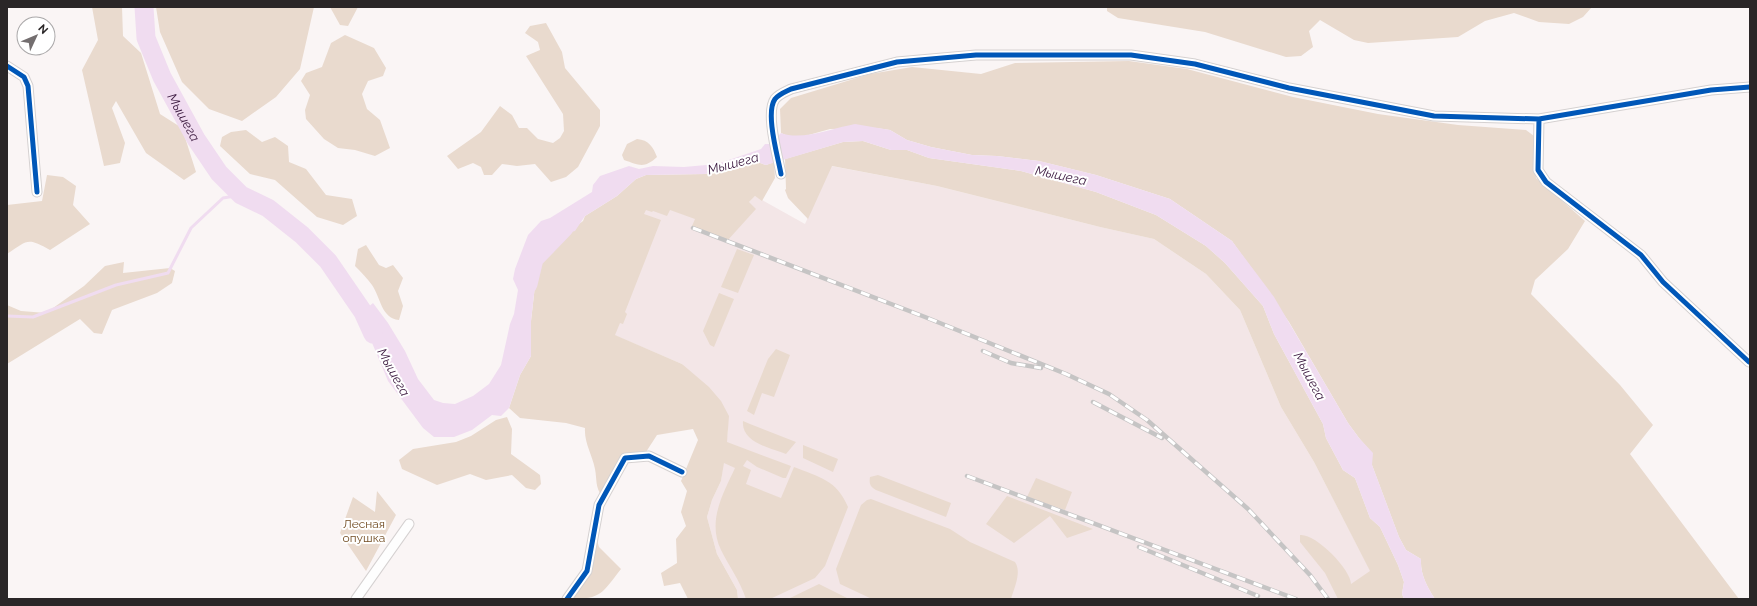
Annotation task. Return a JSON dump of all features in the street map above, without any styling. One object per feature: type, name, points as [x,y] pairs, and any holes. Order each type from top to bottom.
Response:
[{"type":"street","points":[[781,174],[771,112],[774,100],[781,94],[791,89],[898,62],[976,54],[1131,55],[1195,64],[1289,88],[1434,116],[1539,119],[1711,90],[1750,87]]},
{"type":"street","points":[[7,66],[24,77],[28,86],[37,192]]},
{"type":"street","points":[[1539,119],[1538,170],[1546,182],[1641,255],[1663,282],[1749,362]]},
{"type":"street","points":[[568,599],[587,571],[599,505],[625,458],[649,456],[682,472]]},
{"type":"street","points":[[356,599],[409,524]]},
{"type":"shaded area","points":[[831,166],[937,186],[1154,239],[1206,274],[1240,310],[1281,407],[1314,462],[1385,599],[738,599],[737,590],[717,554],[707,517],[712,500],[721,481],[728,430],[682,364],[586,323],[645,207],[659,200],[735,216],[755,196],[805,224]]},
{"type":"green space","points":[[92,7],[122,7],[123,36],[141,53],[160,114],[182,128],[196,172],[184,180],[146,153],[116,101],[112,108],[125,143],[120,163],[104,166],[82,70],[98,40]]},
{"type":"green space","points":[[156,7],[314,7],[300,69],[276,97],[242,121],[209,109],[182,82],[160,32]]},
{"type":"green space","points":[[330,7],[358,7],[348,26],[340,25]]},
{"type":"green space","points":[[1107,7],[1592,7],[1583,17],[1569,24],[1539,22],[1514,13],[1485,21],[1458,37],[1368,43],[1354,40],[1320,20],[1309,31],[1313,47],[1301,56],[1286,57],[1205,32],[1118,18],[1107,11]]},
{"type":"green space","points":[[546,23],[562,52],[565,68],[600,110],[600,126],[578,167],[566,177],[551,182],[535,164],[517,166],[502,164],[492,175],[484,175],[481,167],[473,163],[458,169],[447,156],[481,132],[500,106],[512,115],[519,128],[527,128],[538,139],[553,143],[560,138],[564,131],[563,114],[526,56],[540,50],[538,42],[525,33],[530,26]]},
{"type":"green space","points":[[345,35],[374,48],[386,68],[383,76],[368,81],[362,94],[367,109],[380,120],[390,148],[375,156],[355,150],[338,148],[324,139],[306,119],[305,110],[310,95],[301,81],[306,73],[322,67],[331,43]]},
{"type":"green space","points":[[1129,61],[1187,69],[1293,97],[1378,114],[1458,125],[1526,130],[1534,136],[1536,178],[1585,221],[1568,249],[1535,280],[1531,294],[1620,385],[1653,425],[1630,454],[1739,599],[1435,599],[1425,580],[1421,559],[1406,550],[1399,537],[1372,465],[1372,453],[1348,423],[1289,322],[1232,241],[1170,199],[1096,175],[1039,161],[997,156],[972,155],[931,147],[907,140],[890,130],[876,128],[830,129],[805,136],[790,137],[781,133],[780,109],[791,98],[870,74],[912,67],[981,74],[1015,63]]},
{"type":"green space","points":[[246,130],[262,142],[275,137],[288,146],[289,162],[306,169],[326,195],[352,199],[357,216],[343,225],[317,217],[275,180],[250,174],[220,146],[222,137],[231,132]]},
{"type":"green space","points":[[637,139],[648,142],[657,157],[645,165],[624,160],[622,155],[627,144]]},
{"type":"green space","points":[[863,141],[891,150],[907,150],[929,158],[1021,171],[1096,192],[1156,215],[1206,246],[1225,263],[1263,306],[1274,334],[1323,424],[1326,438],[1343,470],[1355,478],[1370,518],[1380,527],[1398,565],[1404,582],[1402,594],[1404,599],[1338,599],[1325,573],[1300,542],[1300,535],[1306,536],[1323,546],[1339,561],[1351,584],[1370,571],[1314,462],[1281,407],[1240,310],[1206,274],[1154,239],[937,186],[832,166],[808,219],[788,198],[785,190],[785,159],[843,142]]},
{"type":"green space","points":[[757,162],[766,165],[774,162],[775,178],[762,201],[755,196],[749,202],[756,209],[727,241],[692,226],[695,219],[670,210],[667,216],[646,210],[644,214],[661,220],[625,312],[627,314],[623,324],[620,323],[615,335],[682,364],[709,387],[721,401],[729,416],[727,442],[791,466],[786,478],[783,478],[757,467],[747,460],[743,466],[751,470],[746,484],[781,498],[794,467],[819,477],[833,485],[844,498],[848,507],[825,566],[815,578],[770,599],[746,599],[744,592],[721,550],[717,539],[716,518],[718,508],[735,468],[724,463],[721,481],[712,500],[707,517],[717,554],[737,590],[738,599],[688,599],[680,583],[664,586],[661,573],[677,563],[676,539],[686,526],[681,512],[687,491],[681,481],[698,440],[693,429],[657,435],[646,452],[629,453],[622,458],[602,496],[597,486],[594,464],[587,444],[585,428],[566,423],[520,418],[509,408],[520,375],[531,356],[531,321],[537,268],[534,259],[537,250],[567,233],[583,221],[585,216],[617,196],[636,179],[646,175],[705,174]]},
{"type":"green space","points":[[47,175],[63,177],[76,186],[73,205],[90,224],[50,250],[37,243],[28,242],[7,254],[7,205],[42,201]]},
{"type":"green space","points":[[366,245],[379,265],[386,268],[393,265],[403,278],[398,291],[403,306],[399,320],[388,316],[382,307],[372,285],[355,266],[358,249]]},
{"type":"green space","points":[[737,249],[754,255],[738,293],[721,287]]},
{"type":"green space","points":[[124,262],[123,273],[170,268],[175,271],[172,283],[157,293],[112,310],[102,334],[94,333],[80,319],[7,364],[7,305],[21,311],[46,313],[84,286],[105,266]]},
{"type":"green space","points":[[719,293],[734,299],[714,347],[710,345],[703,331]]},
{"type":"green space","points":[[776,349],[790,355],[774,397],[762,393],[754,415],[747,411],[768,359]]},
{"type":"green space","points":[[507,417],[512,429],[511,454],[540,475],[541,484],[535,490],[526,488],[512,475],[486,480],[470,474],[437,485],[402,469],[399,460],[413,449],[456,442],[471,436],[496,420]]},
{"type":"green space","points":[[743,421],[796,442],[786,454],[765,447],[752,440],[747,435]]},
{"type":"green space","points":[[803,445],[838,459],[833,472],[803,458]]},
{"type":"green space","points":[[878,475],[951,503],[946,517],[876,490],[870,485],[870,477]]},
{"type":"green space","points":[[1036,478],[1072,492],[1065,510],[1027,497]]},
{"type":"green space","name":"Лесная опушка","points":[[377,491],[396,515],[366,571],[340,533],[353,497],[375,512]]},
{"type":"green space","points":[[1007,496],[1093,529],[1067,538],[1050,516],[1014,543],[986,524]]},
{"type":"green space","points":[[871,499],[950,529],[970,542],[1015,562],[1018,575],[1011,599],[872,599],[840,584],[836,569],[861,505],[867,500]]},
{"type":"green space","points":[[596,537],[599,547],[621,569],[610,584],[595,596],[581,599],[570,599],[589,571]]},
{"type":"green space","points":[[819,584],[849,599],[788,599]]},
{"type":"water","points":[[855,124],[890,130],[907,140],[931,147],[972,155],[997,156],[1039,161],[1096,175],[1170,199],[1232,241],[1274,297],[1348,423],[1373,453],[1372,465],[1399,537],[1406,550],[1421,559],[1425,580],[1435,599],[1404,599],[1402,594],[1404,582],[1398,565],[1380,527],[1370,518],[1355,478],[1343,470],[1326,438],[1323,424],[1274,334],[1263,306],[1225,263],[1206,246],[1156,215],[1096,192],[1021,171],[929,158],[907,150],[891,150],[863,141],[843,142],[766,165],[757,162],[705,174],[646,175],[636,179],[617,196],[585,216],[575,231],[567,233],[566,239],[558,246],[543,245],[537,250],[534,259],[537,268],[531,321],[531,356],[520,375],[509,408],[501,416],[492,415],[472,430],[454,437],[434,437],[423,428],[388,381],[360,314],[373,303],[388,323],[405,351],[418,379],[434,400],[443,403],[455,404],[473,396],[489,384],[501,365],[510,324],[514,314],[518,290],[513,279],[515,269],[528,235],[541,221],[550,218],[592,192],[593,185],[600,176],[629,166],[639,169],[653,166],[684,167],[717,164],[761,149],[765,144],[770,144],[781,133],[798,136],[808,135]]},
{"type":"waterway","name":"Мышега","points":[[144,7],[146,38],[162,77],[196,139],[219,173],[241,195],[268,208],[302,235],[328,261],[363,312],[373,334]]},
{"type":"waterway","points":[[7,316],[33,317],[116,285],[168,273],[191,228],[223,198],[241,195]]},
{"type":"waterway","name":"Мышега","points":[[528,284],[534,259],[564,228]]},
{"type":"railway","points":[[693,228],[925,317],[1066,374],[1109,394],[1147,420],[1248,509],[1310,575],[1328,599]]},
{"type":"railway","points":[[983,351],[1011,363],[1041,368]]},
{"type":"railway","points":[[1093,402],[1162,438]]},
{"type":"railway","points":[[967,476],[1296,599]]},
{"type":"railway","points":[[1139,547],[1258,596]]},
{"type":"cycle path","points":[[781,174],[775,146],[771,114],[772,106],[777,97],[791,89],[897,62],[976,55],[1131,55],[1195,64],[1289,88],[1434,116],[1539,119],[1711,90],[1750,87]]},
{"type":"cycle path","points":[[7,66],[24,77],[28,86],[37,192]]},
{"type":"cycle path","points":[[1539,119],[1538,170],[1546,182],[1641,255],[1663,282],[1749,362]]},
{"type":"cycle path","points":[[567,599],[587,571],[599,505],[625,458],[649,456],[682,472]]}]
